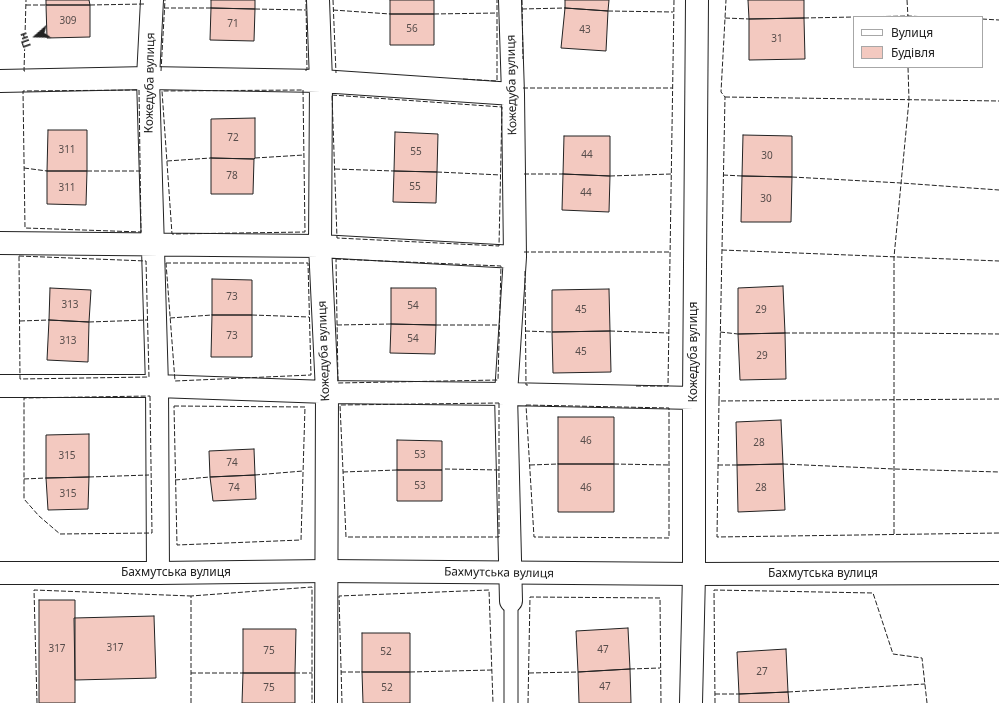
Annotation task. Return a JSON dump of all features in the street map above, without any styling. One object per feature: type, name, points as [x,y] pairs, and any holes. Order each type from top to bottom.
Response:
[{"type":"street","name":"Кожедуба вулиця","points":[[152,0],[148,78],[157,386],[158,574]]},
{"type":"street","name":"Кожедуба вулиця","points":[[318,0],[321,81],[320,246],[326,392],[326,703]]},
{"type":"street","name":"Кожедуба вулиця","points":[[510,0],[515,257],[506,394],[511,601]]},
{"type":"street","name":"Кожедуба вулиця","points":[[691,703],[694,574],[696,0]]},
{"type":"street","points":[[0,81],[148,78],[321,81],[513,94]]},
{"type":"street","points":[[0,243],[320,246],[515,257]]},
{"type":"street","points":[[0,386],[157,386],[326,392],[694,398]]},
{"type":"street","name":"Бахмутська вулиця","points":[[0,573],[158,574],[326,571],[510,574],[999,573]]},
{"type":"lane","points":[[511,601],[512,703]]},
{"type":"building","points":[[46,0],[89,0],[90,5],[46,5]]},
{"type":"building","points":[[211,0],[255,0],[255,9],[211,8]]},
{"type":"building","points":[[390,0],[434,0],[434,14],[390,14]]},
{"type":"building","points":[[565,0],[609,0],[608,11],[565,8]]},
{"type":"building","points":[[748,0],[804,0],[804,18],[749,19]]},
{"type":"building","points":[[46,5],[90,5],[90,37],[47,38]]},
{"type":"building","points":[[211,8],[255,9],[254,41],[210,40]]},
{"type":"building","points":[[565,8],[608,11],[606,51],[561,48]]},
{"type":"building","points":[[390,14],[434,14],[434,45],[390,45]]},
{"type":"building","points":[[804,18],[805,59],[749,60],[749,19]]},
{"type":"building","points":[[255,118],[254,159],[211,158],[211,119]]},
{"type":"building","points":[[48,130],[87,130],[87,171],[47,171]]},
{"type":"building","points":[[395,132],[438,134],[437,172],[394,171]]},
{"type":"building","points":[[743,135],[792,136],[792,177],[742,176]]},
{"type":"building","points":[[564,136],[610,136],[610,176],[563,174]]},
{"type":"building","points":[[211,158],[254,159],[253,194],[211,194]]},
{"type":"building","points":[[47,171],[87,171],[86,205],[47,204]]},
{"type":"building","points":[[394,171],[437,172],[436,203],[393,202]]},
{"type":"building","points":[[563,174],[610,176],[609,212],[562,210]]},
{"type":"building","points":[[742,176],[792,177],[791,222],[741,222]]},
{"type":"building","points":[[212,279],[252,280],[252,315],[212,315]]},
{"type":"building","points":[[783,286],[785,333],[738,334],[738,288]]},
{"type":"building","points":[[50,288],[91,290],[89,322],[49,320]]},
{"type":"building","points":[[391,288],[436,288],[436,325],[391,324]]},
{"type":"building","points":[[609,289],[610,331],[552,332],[552,290]]},
{"type":"building","points":[[212,315],[252,315],[252,357],[211,357]]},
{"type":"building","points":[[49,320],[89,322],[88,362],[47,360]]},
{"type":"building","points":[[391,324],[436,325],[435,354],[390,353]]},
{"type":"building","points":[[610,331],[611,372],[553,373],[552,332]]},
{"type":"building","points":[[785,333],[786,379],[740,380],[738,334]]},
{"type":"building","points":[[558,417],[614,417],[614,464],[558,464]]},
{"type":"building","points":[[781,420],[783,464],[737,465],[736,422]]},
{"type":"building","points":[[89,434],[89,477],[46,478],[46,435]]},
{"type":"building","points":[[397,440],[442,441],[442,470],[397,470]]},
{"type":"building","points":[[254,449],[255,475],[210,477],[209,451]]},
{"type":"building","points":[[558,464],[614,464],[614,512],[558,512]]},
{"type":"building","points":[[783,464],[785,510],[738,512],[737,465]]},
{"type":"building","points":[[397,470],[442,470],[442,501],[397,501]]},
{"type":"building","points":[[255,475],[256,499],[213,501],[210,477]]},
{"type":"building","points":[[89,477],[88,509],[48,510],[46,478]]},
{"type":"building","points":[[39,600],[75,600],[75,703],[39,703]]},
{"type":"building","points":[[154,616],[156,678],[75,680],[74,618]]},
{"type":"building","points":[[628,628],[630,669],[578,672],[576,631]]},
{"type":"building","points":[[243,629],[296,629],[295,673],[243,673]]},
{"type":"building","points":[[362,633],[410,633],[410,672],[362,672]]},
{"type":"building","points":[[786,649],[788,692],[739,694],[737,652]]},
{"type":"building","points":[[630,669],[631,703],[579,703],[578,672]]},
{"type":"building","points":[[362,672],[410,672],[410,703],[363,703]]},
{"type":"building","points":[[243,673],[295,673],[295,703],[242,703]]},
{"type":"building","points":[[788,692],[789,703],[739,703],[739,694]]},
{"type":"fence","points":[[25,71],[26,0]]},
{"type":"fence","points":[[161,71],[165,0]]},
{"type":"fence","points":[[305,70],[307,70],[306,0]]},
{"type":"fence","points":[[333,0],[336,73]]},
{"type":"fence","points":[[463,79],[497,81],[497,0]]},
{"type":"fence","points":[[522,0],[523,59]]},
{"type":"fence","points":[[636,386],[668,386],[674,0]]},
{"type":"fence","points":[[719,401],[725,97],[721,92],[726,0]]},
{"type":"fence","points":[[907,0],[908,16]]},
{"type":"fence","points":[[90,5],[144,4]]},
{"type":"fence","points":[[26,5],[46,5]]},
{"type":"fence","points":[[164,8],[211,8]]},
{"type":"fence","points":[[522,9],[565,8]]},
{"type":"fence","points":[[255,9],[306,10]]},
{"type":"fence","points":[[333,10],[390,14]]},
{"type":"fence","points":[[608,11],[673,12]]},
{"type":"fence","points":[[434,14],[497,13]]},
{"type":"fence","points":[[804,18],[853,17]]},
{"type":"fence","points":[[725,18],[749,19]]},
{"type":"fence","points":[[983,19],[999,20]]},
{"type":"fence","points":[[894,534],[894,257],[909,100],[908,68]]},
{"type":"fence","points":[[523,88],[672,88]]},
{"type":"fence","points":[[139,90],[141,232],[25,228],[23,91],[139,90]]},
{"type":"fence","points":[[303,90],[305,232],[172,234],[162,91],[303,90]]},
{"type":"fence","points":[[332,95],[502,107],[499,246],[337,238],[332,95]]},
{"type":"fence","points":[[725,97],[999,101]]},
{"type":"fence","points":[[255,158],[304,155]]},
{"type":"fence","points":[[167,161],[211,158]]},
{"type":"fence","points":[[24,168],[47,171]]},
{"type":"fence","points":[[335,169],[394,171]]},
{"type":"fence","points":[[87,171],[140,171]]},
{"type":"fence","points":[[437,172],[501,175]]},
{"type":"fence","points":[[524,174],[563,174]]},
{"type":"fence","points":[[610,176],[671,174]]},
{"type":"fence","points":[[723,175],[742,176]]},
{"type":"fence","points":[[792,177],[999,190]]},
{"type":"fence","points":[[722,250],[999,261]]},
{"type":"fence","points":[[524,252],[670,252]]},
{"type":"fence","points":[[19,256],[146,261],[149,377],[20,379],[19,256]]},
{"type":"fence","points":[[336,259],[501,266],[498,380],[338,383],[336,259]]},
{"type":"fence","points":[[166,263],[308,263],[311,375],[175,381],[166,263]]},
{"type":"fence","points":[[525,271],[526,385],[528,385]]},
{"type":"fence","points":[[170,318],[212,315]]},
{"type":"fence","points":[[252,315],[309,317]]},
{"type":"fence","points":[[20,321],[49,320]]},
{"type":"fence","points":[[89,322],[147,320]]},
{"type":"fence","points":[[337,325],[391,324]]},
{"type":"fence","points":[[436,325],[499,325]]},
{"type":"fence","points":[[525,331],[552,332]]},
{"type":"fence","points":[[610,331],[669,333]]},
{"type":"fence","points":[[720,332],[738,334]]},
{"type":"fence","points":[[785,333],[999,334]]},
{"type":"fence","points":[[150,396],[152,533],[60,534],[39,516],[24,499],[24,398],[150,396]]},
{"type":"fence","points":[[999,399],[719,401],[717,537],[999,533]]},
{"type":"fence","points":[[499,403],[499,537],[346,537],[340,405],[499,403]]},
{"type":"fence","points":[[526,405],[669,408],[669,538],[534,537],[526,405]]},
{"type":"fence","points":[[174,406],[305,407],[301,540],[177,545],[174,406]]},
{"type":"fence","points":[[530,465],[558,464]]},
{"type":"fence","points":[[614,464],[669,465]]},
{"type":"fence","points":[[783,464],[999,472]]},
{"type":"fence","points":[[718,465],[737,465]]},
{"type":"fence","points":[[445,469],[499,470]]},
{"type":"fence","points":[[343,472],[397,470]]},
{"type":"fence","points":[[255,475],[303,471]]},
{"type":"fence","points":[[89,477],[149,475]]},
{"type":"fence","points":[[175,480],[210,477]]},
{"type":"fence","points":[[24,479],[46,478]]},
{"type":"fence","points":[[191,703],[191,596],[312,587],[312,703]]},
{"type":"fence","points":[[37,703],[34,590],[191,596]]},
{"type":"fence","points":[[342,703],[339,596],[489,590],[493,703]]},
{"type":"fence","points":[[715,703],[714,590],[873,593],[893,654],[922,658],[927,703]]},
{"type":"fence","points":[[528,703],[530,597],[660,598],[661,703]]},
{"type":"fence","points":[[630,669],[660,668]]},
{"type":"fence","points":[[410,672],[492,670]]},
{"type":"fence","points":[[341,672],[362,672]]},
{"type":"fence","points":[[529,673],[578,672]]},
{"type":"fence","points":[[191,673],[243,673]]},
{"type":"fence","points":[[295,673],[312,673]]},
{"type":"fence","points":[[788,692],[925,684]]},
{"type":"fence","points":[[715,694],[739,694]]}]
